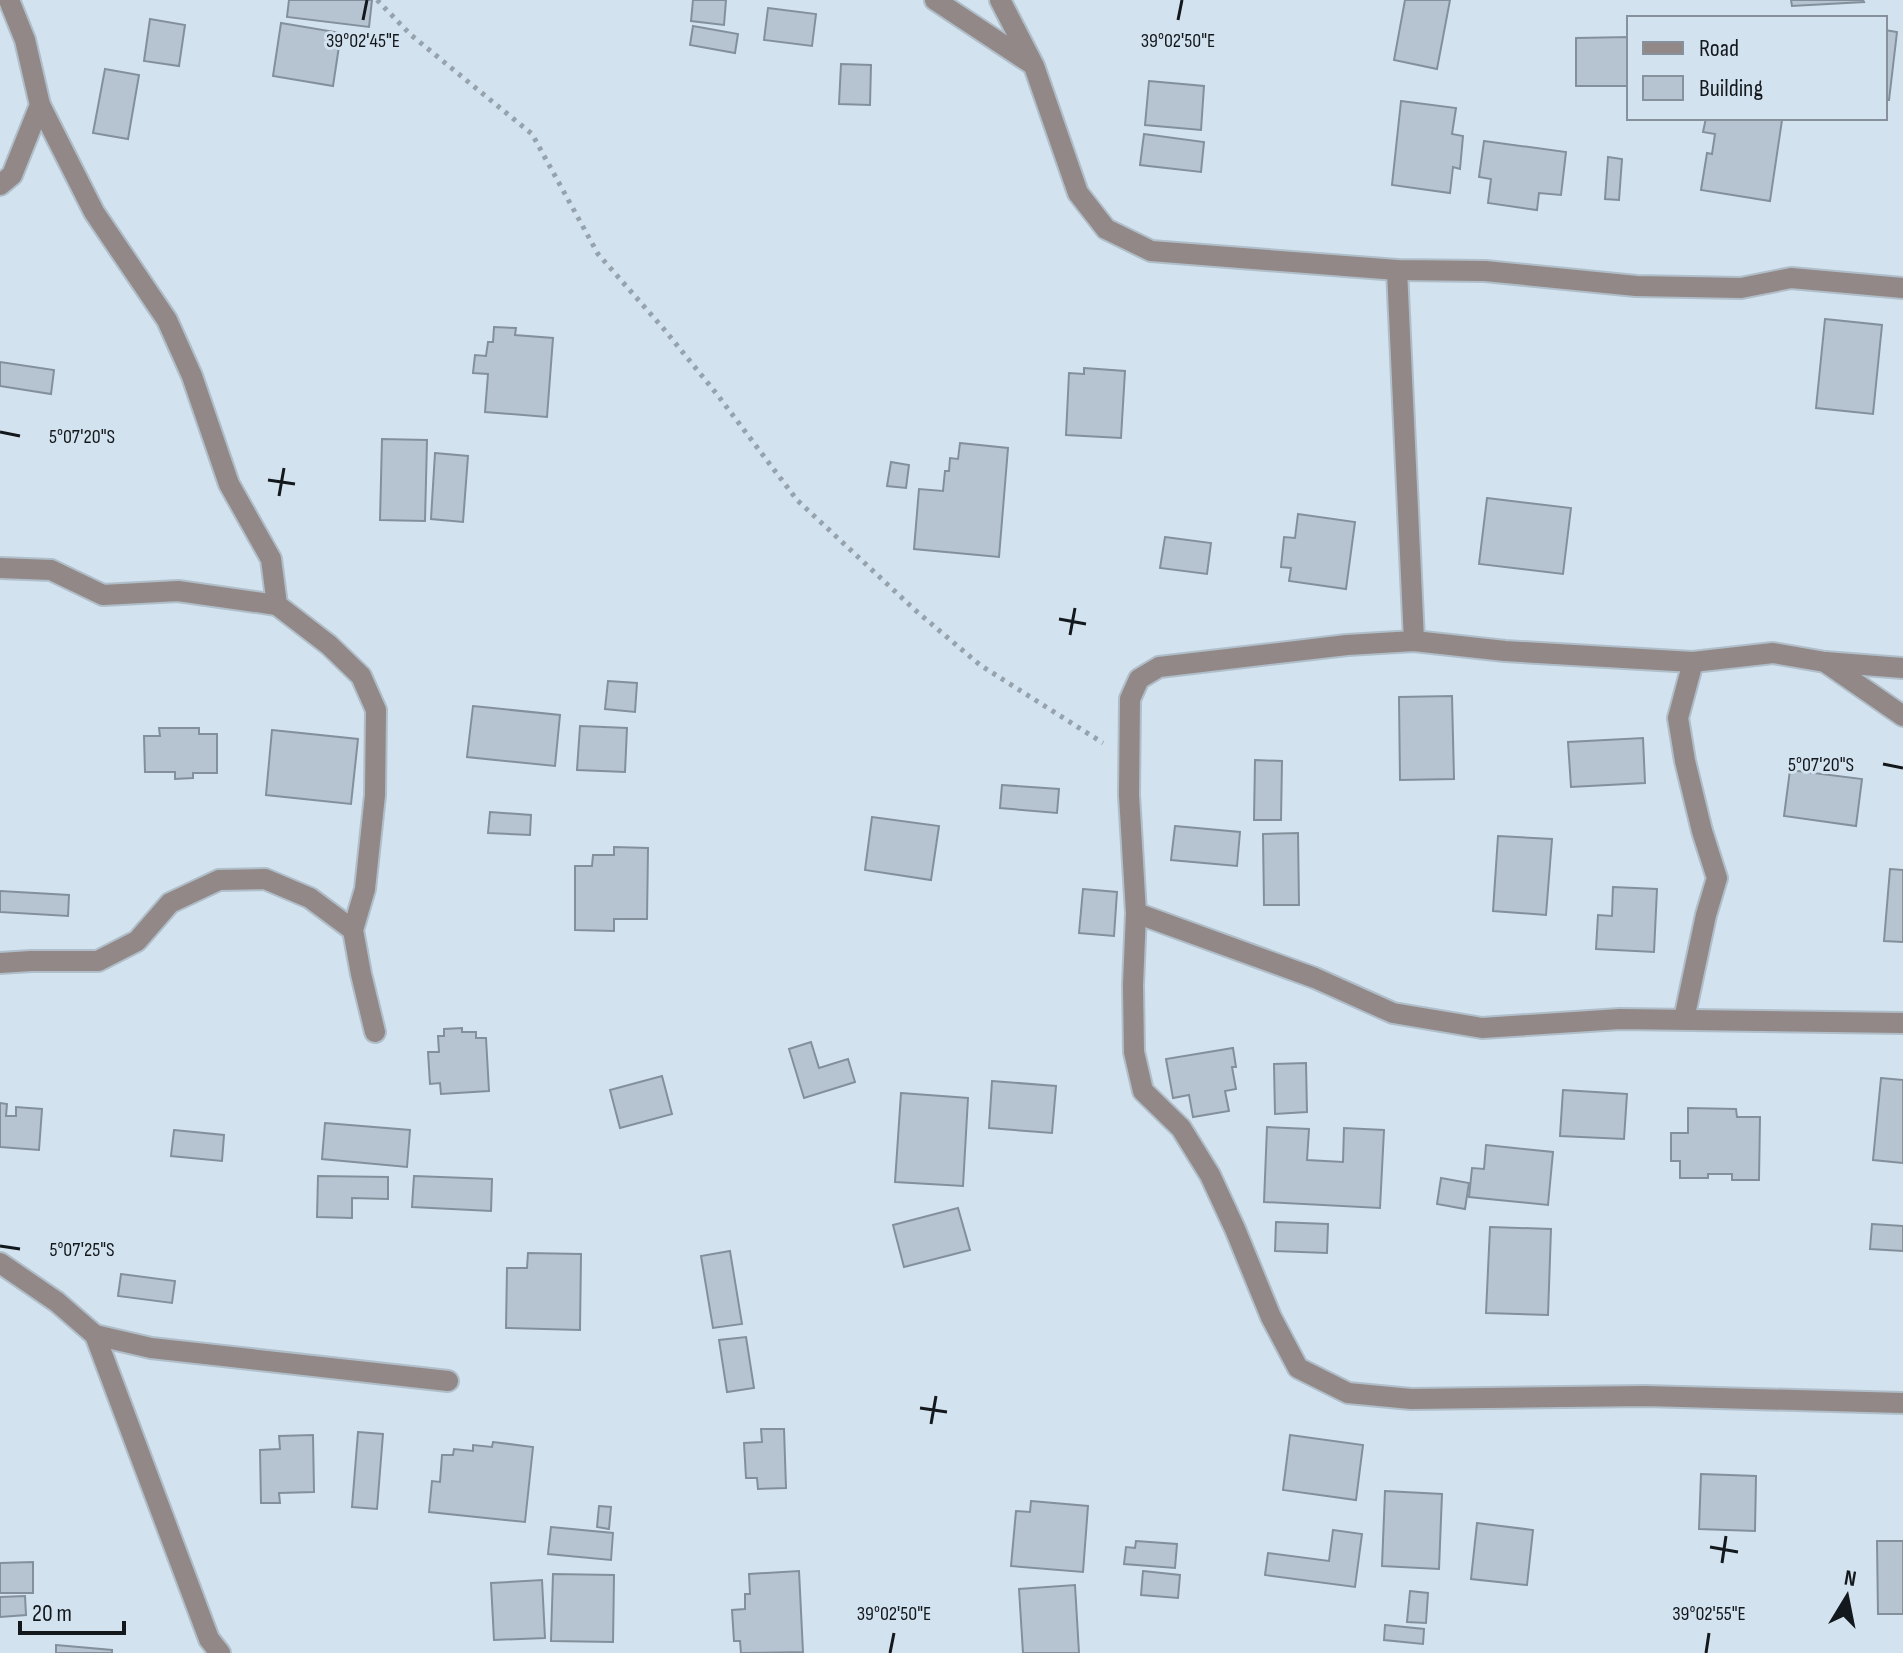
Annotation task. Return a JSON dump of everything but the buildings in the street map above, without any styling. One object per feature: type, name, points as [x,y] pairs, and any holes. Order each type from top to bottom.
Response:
[{"type":"street","points":[[9,0],[25,40],[40,105],[94,212],[167,320],[192,376],[229,484],[271,559],[277,605]]},
{"type":"street","points":[[935,0],[1034,66]]},
{"type":"street","points":[[1000,0],[1034,66],[1078,193],[1106,229],[1151,251],[1397,270],[1485,271],[1636,286],[1741,288],[1791,278],[1903,288]]},
{"type":"street","points":[[0,185],[12,175],[40,105]]},
{"type":"street","points":[[1397,270],[1414,641]]},
{"type":"street","points":[[0,568],[51,570],[103,595],[178,591],[277,605],[329,645],[361,676],[376,710],[373,810],[365,889],[353,930],[375,1032]]},
{"type":"street","points":[[1903,668],[1825,662],[1773,653],[1693,662],[1505,651],[1414,641],[1347,645],[1159,667],[1139,679],[1130,699],[1129,760],[1136,913],[1134,1052],[1143,1091],[1181,1128],[1210,1175],[1271,1317],[1298,1368],[1348,1393],[1411,1399],[1645,1396],[1903,1403]]},
{"type":"street","points":[[1684,1019],[1717,878],[1688,775],[1678,718],[1693,662]]},
{"type":"street","points":[[1825,662],[1903,716]]},
{"type":"street","points":[[0,963],[98,961],[137,941],[170,903],[219,880],[265,879],[310,898],[353,930]]},
{"type":"street","points":[[1136,913],[1315,978],[1393,1013],[1482,1028],[1620,1019],[1903,1023]]},
{"type":"street","points":[[0,1263],[57,1302],[95,1335],[151,1348],[448,1381]]},
{"type":"street","points":[[95,1335],[209,1639],[220,1653]]},
{"type":"path","points":[[377,0],[411,35],[532,134],[598,254],[716,393],[797,500],[915,610],[980,665],[1129,760]]}]
